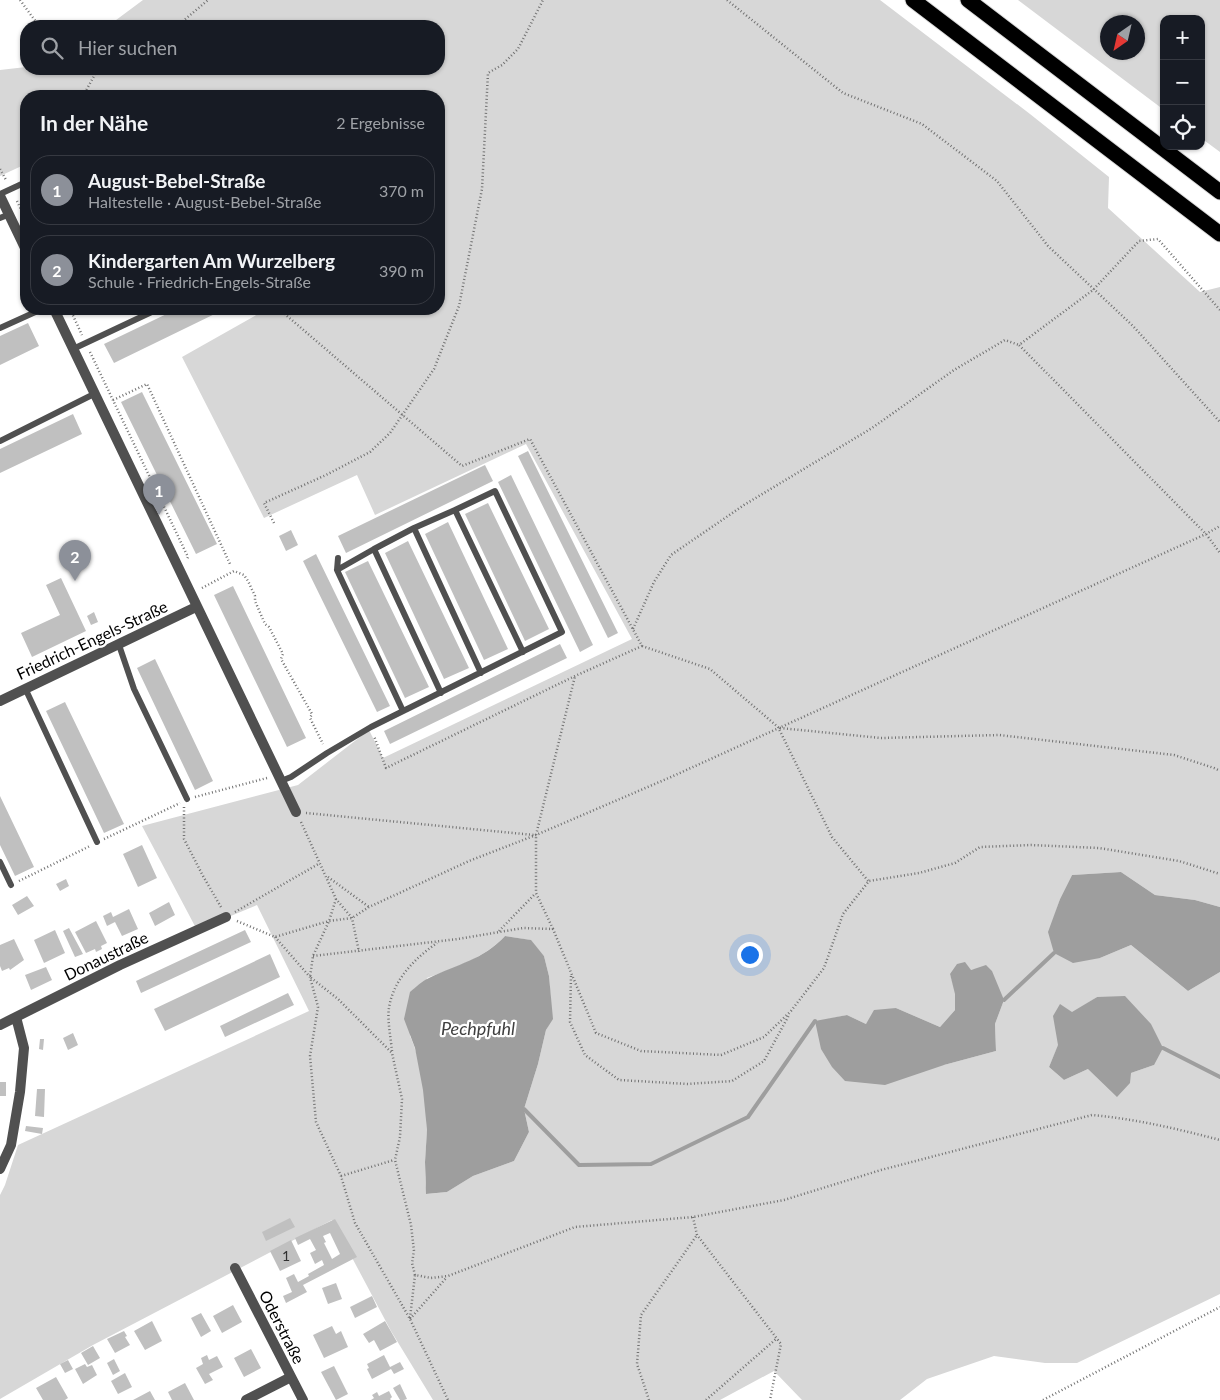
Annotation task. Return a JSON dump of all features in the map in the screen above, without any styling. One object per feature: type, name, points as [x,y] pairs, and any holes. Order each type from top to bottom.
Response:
[{"type":"highway","points":[[913,0],[1220,234]]},
{"type":"highway","points":[[968,0],[1220,192]]},
{"type":"street","points":[[0,195],[5,216],[20,240]]},
{"type":"street","points":[[57,315],[296,812]]},
{"type":"street","name":"Friedrich-Engels-Straße","points":[[0,700],[196,607]]},
{"type":"street","name":"Donaustraße","points":[[0,1025],[120,965],[226,917]]},
{"type":"street","points":[[0,1169],[11,1145],[20,1092],[24,1048],[16,1017]]},
{"type":"street","name":"Oderstraße","points":[[235,1268],[303,1400]]},
{"type":"street","points":[[246,1400],[291,1377]]},
{"type":"lane","points":[[0,195],[20,185]]},
{"type":"lane","points":[[0,328],[29,315]]},
{"type":"lane","points":[[73,349],[145,315]]},
{"type":"lane","points":[[0,441],[94,394]]},
{"type":"lane","points":[[279,778],[291,777],[327,752],[371,727],[562,632],[495,491],[414,528],[337,570]]},
{"type":"lane","points":[[455,510],[523,652]]},
{"type":"lane","points":[[414,528],[481,673]]},
{"type":"lane","points":[[374,549],[441,693]]},
{"type":"lane","points":[[338,558],[337,570],[403,711]]},
{"type":"lane","points":[[119,645],[134,689],[187,799]]},
{"type":"lane","points":[[25,688],[97,842]]},
{"type":"lane","points":[[0,862],[11,885]]},
{"type":"path","points":[[20,0],[35,20]]},
{"type":"path","points":[[184,20],[208,0]]},
{"type":"path","points":[[274,523],[264,503],[326,476],[370,452],[390,433],[434,369],[459,306],[482,189],[488,73],[502,65],[518,49],[543,0]]},
{"type":"path","points":[[727,0],[843,93],[922,124],[997,181],[1048,246],[1133,326],[1220,422]]},
{"type":"path","points":[[87,90],[95,75]]},
{"type":"path","points":[[1019,345],[1093,290],[1139,241],[1158,239],[1220,310]]},
{"type":"path","points":[[73,315],[188,557]]},
{"type":"path","points":[[633,630],[654,582],[671,555],[744,505],[872,428],[954,370],[1005,340],[1019,345],[1206,534],[1220,553]]},
{"type":"path","points":[[114,400],[146,384],[230,564]]},
{"type":"path","points":[[275,937],[329,921],[352,918],[369,907],[469,861],[536,835],[671,777],[1220,526]]},
{"type":"path","points":[[202,588],[234,571],[244,575],[255,596],[255,601],[265,624],[269,627],[283,654],[282,658],[312,714],[310,718],[327,752]]},
{"type":"path","points":[[642,646],[710,669],[778,727],[832,837],[869,882]]},
{"type":"path","points":[[371,727],[386,768],[575,676],[536,835],[536,894],[553,929],[596,1033],[641,1051],[720,1055],[764,1037],[791,1011],[824,968],[843,914],[869,882],[919,873],[955,863],[980,847],[1031,845],[1099,848],[1179,861],[1220,874]]},
{"type":"path","points":[[778,727],[881,738],[999,736],[1174,755],[1220,771]]},
{"type":"path","points":[[11,885],[187,799],[279,778]]},
{"type":"path","points":[[187,799],[184,804],[184,839],[202,876],[226,917],[275,937],[310,977],[338,999],[392,1052]]},
{"type":"path","points":[[296,812],[536,835]]},
{"type":"path","points":[[296,812],[336,899],[352,918],[359,952]]},
{"type":"path","points":[[226,917],[320,863]]},
{"type":"path","points":[[326,876],[369,907]]},
{"type":"path","points":[[498,932],[536,894]]},
{"type":"path","points":[[336,899],[329,921],[313,956],[310,977],[318,1007],[310,1056],[316,1122],[340,1176],[355,1223],[410,1319],[448,1400]]},
{"type":"path","points":[[313,956],[438,942],[523,928],[553,929]]},
{"type":"path","points":[[410,1319],[415,1275],[412,1263],[414,1250],[411,1224],[395,1160],[401,1128],[402,1099],[392,1052],[389,1008],[395,990],[408,967],[423,952],[438,942]]},
{"type":"path","points":[[571,974],[570,1022],[585,1055],[619,1080],[688,1084],[732,1080],[764,1061],[791,1011]]},
{"type":"path","points":[[415,1275],[431,1278],[448,1276],[575,1226],[693,1217],[784,1200],[881,1170],[1092,1115],[1117,1117],[1174,1128],[1220,1140]]},
{"type":"path","points":[[340,1176],[395,1160]]},
{"type":"path","points":[[693,1217],[697,1235],[781,1344],[770,1400]]},
{"type":"path","points":[[649,1400],[637,1364],[641,1315],[697,1235]]},
{"type":"path","points":[[410,1319],[448,1276]]},
{"type":"path","points":[[1043,1400],[1220,1307]]},
{"type":"path","points":[[706,1400],[776,1338]]},
{"type":"shaded area","points":[[143,0],[880,0],[1030,114],[1109,177],[1108,208],[1200,292],[1220,287],[1220,907],[1195,900],[1155,895],[1121,872],[1072,875],[1060,899],[1049,932],[1100,958],[1131,945],[1188,991],[1220,972],[1220,1294],[1077,1363],[1045,1363],[994,1356],[927,1379],[900,1400],[802,1400],[774,1371],[720,1400],[433,1400],[391,1331],[332,1220],[93,1345],[0,1399],[0,1195],[18,1145],[309,1011],[257,905],[197,930],[142,826],[298,785],[369,730],[383,758],[632,639],[526,444],[375,515],[357,475],[264,518],[182,357],[256,315],[445,315],[445,90],[20,90],[20,167],[0,176],[0,70],[20,68],[20,75],[445,75],[445,20],[116,20]],"holes":[[[505,936],[530,940],[544,956],[549,976],[552,1019],[546,1030],[524,1109],[529,1132],[514,1161],[473,1176],[447,1192],[427,1194],[425,1170],[427,1131],[425,1095],[418,1058],[410,1036],[427,978],[469,961],[497,944]],[[976,969],[1004,1000],[995,1024],[996,1051],[944,1065],[815,1022],[847,1015],[866,1024],[896,1008],[940,1027],[955,1010],[956,994],[950,974]],[[1097,997],[1154,1065],[1131,1073],[1088,1069],[1064,1080],[1049,1067],[1072,1013]]]},
{"type":"shaded area","points":[[1018,0],[1220,0],[1220,152],[1205,141],[1205,15],[1160,15],[1160,107]]},
{"type":"water","points":[[1121,872],[1155,895],[1195,900],[1220,907],[1220,972],[1188,991],[1131,945],[1100,958],[1073,963],[1054,953],[1048,932],[1060,899],[1072,875]]},
{"type":"water","name":"Pechpfuhl","points":[[505,936],[531,940],[544,956],[549,976],[553,1019],[546,1030],[524,1109],[529,1132],[514,1161],[473,1176],[447,1192],[426,1194],[427,1130],[423,1090],[415,1048],[404,1019],[410,992],[426,979],[488,951]]},
{"type":"water","points":[[965,962],[971,970],[986,965],[992,971],[1004,1000],[995,1024],[996,1051],[944,1065],[885,1085],[845,1081],[832,1067],[821,1049],[815,1021],[847,1015],[866,1024],[874,1010],[896,1008],[940,1027],[955,1010],[955,994],[950,974],[957,964]]},
{"type":"water","points":[[1125,996],[1151,1024],[1163,1048],[1154,1065],[1131,1073],[1130,1083],[1117,1097],[1088,1069],[1064,1080],[1049,1067],[1058,1045],[1053,1016],[1060,1004],[1072,1012],[1097,997]]},
{"type":"building","points":[[164,315],[213,315],[114,363],[104,344]]},
{"type":"building","points":[[28,323],[39,346],[0,365],[0,336]]},
{"type":"building","points":[[142,392],[217,544],[196,554],[121,402]]},
{"type":"building","points":[[73,414],[82,434],[0,473],[0,449]]},
{"type":"building","points":[[528,451],[618,633],[608,638],[518,456]]},
{"type":"building","points":[[485,465],[493,481],[346,553],[338,536]]},
{"type":"building","points":[[511,475],[593,645],[580,652],[498,482]]},
{"type":"building","points":[[488,503],[549,629],[525,641],[465,514]]},
{"type":"building","points":[[448,522],[508,649],[484,660],[425,534]]},
{"type":"building","points":[[291,530],[298,545],[286,551],[279,536]]},
{"type":"building","points":[[408,541],[469,668],[444,679],[385,553]]},
{"type":"building","points":[[316,554],[390,706],[377,712],[303,561]]},
{"type":"building","points":[[368,561],[429,687],[405,698],[345,572]]},
{"type":"building","points":[[61,578],[86,631],[32,657],[21,633],[60,615],[46,585]]},
{"type":"building","points":[[233,586],[306,738],[287,747],[214,595]]},
{"type":"building","points":[[94,612],[98,622],[91,625],[87,616]]},
{"type":"building","points":[[560,644],[567,658],[390,744],[384,731]]},
{"type":"building","points":[[155,659],[213,781],[195,790],[137,668]]},
{"type":"building","points":[[65,702],[124,824],[104,833],[46,711]]},
{"type":"building","points":[[0,796],[34,867],[15,876],[0,845]]},
{"type":"building","points":[[142,845],[157,878],[138,887],[123,854]]},
{"type":"building","points":[[66,879],[69,886],[60,891],[56,884]]},
{"type":"building","points":[[27,896],[34,906],[18,915],[12,905]]},
{"type":"building","points":[[169,902],[175,915],[155,926],[149,913]]},
{"type":"building","points":[[129,909],[138,929],[122,936],[115,922],[107,926],[103,916],[111,912],[113,917]]},
{"type":"building","points":[[96,921],[107,943],[96,952],[95,949],[86,953],[75,932]]},
{"type":"building","points":[[69,928],[83,954],[75,957],[63,931]]},
{"type":"building","points":[[55,930],[65,953],[44,963],[34,940]]},
{"type":"building","points":[[245,930],[251,942],[141,993],[136,981]]},
{"type":"building","points":[[14,939],[24,960],[10,970],[9,968],[2,971],[0,966],[0,945]]},
{"type":"building","points":[[270,954],[280,977],[165,1031],[154,1009]]},
{"type":"building","points":[[46,967],[52,980],[31,990],[25,975]]},
{"type":"building","points":[[288,993],[294,1005],[225,1037],[220,1026]]},
{"type":"building","points":[[73,1033],[78,1045],[68,1050],[63,1038]]},
{"type":"building","points":[[40,1039],[44,1039],[43,1050],[39,1049]]},
{"type":"building","points":[[0,1082],[6,1082],[6,1096],[0,1096]]},
{"type":"building","points":[[37,1089],[45,1089],[44,1117],[35,1116]]},
{"type":"building","points":[[26,1126],[43,1128],[42,1134],[25,1131]]},
{"type":"building","points":[[290,1218],[295,1227],[266,1241],[262,1232]]},
{"type":"building","points":[[335,1219],[357,1257],[303,1285],[307,1292],[286,1303],[283,1296],[292,1292],[286,1278],[294,1274],[298,1282],[324,1265],[322,1260],[315,1264],[310,1253],[316,1250],[310,1239],[298,1245],[295,1238]],"holes":[[[330,1233],[340,1254],[332,1259],[324,1243],[326,1242],[323,1236]]]},
{"type":"building","points":[[291,1240],[301,1261],[280,1271],[270,1251]]},
{"type":"building","points":[[336,1283],[342,1299],[328,1304],[322,1288]]},
{"type":"building","points":[[372,1296],[377,1307],[355,1318],[350,1307]]},
{"type":"building","points":[[233,1305],[242,1322],[222,1333],[213,1316]]},
{"type":"building","points":[[201,1313],[211,1331],[201,1337],[191,1318]]},
{"type":"building","points":[[152,1321],[162,1341],[145,1350],[134,1331]]},
{"type":"building","points":[[385,1321],[397,1342],[380,1351],[374,1340],[369,1343],[363,1334]]},
{"type":"building","points":[[332,1326],[336,1334],[341,1331],[348,1347],[324,1358],[313,1335]]},
{"type":"building","points":[[124,1331],[130,1345],[115,1353],[107,1339]]},
{"type":"building","points":[[93,1346],[100,1358],[88,1365],[81,1353]]},
{"type":"building","points":[[251,1349],[261,1368],[244,1377],[234,1358]]},
{"type":"building","points":[[207,1355],[209,1360],[217,1356],[223,1367],[209,1374],[213,1380],[205,1384],[196,1368],[203,1364],[201,1358]]},
{"type":"building","points":[[384,1355],[390,1367],[400,1362],[404,1369],[394,1374],[391,1369],[372,1379],[367,1369],[369,1368],[367,1364]]},
{"type":"building","points":[[114,1359],[120,1371],[113,1375],[107,1363]]},
{"type":"building","points":[[68,1360],[73,1369],[65,1373],[60,1364]]},
{"type":"building","points":[[85,1364],[87,1367],[92,1365],[97,1375],[83,1384],[75,1369]]},
{"type":"building","points":[[334,1366],[348,1394],[336,1400],[321,1372]]},
{"type":"building","points":[[125,1373],[132,1387],[118,1394],[111,1381]]},
{"type":"building","points":[[56,1377],[68,1398],[65,1400],[43,1400],[36,1388]]},
{"type":"building","points":[[185,1383],[194,1400],[172,1400],[168,1392]]},
{"type":"building","points":[[400,1384],[407,1399],[400,1400],[393,1388]]},
{"type":"building","points":[[150,1391],[155,1400],[133,1400]]},
{"type":"building","points":[[389,1391],[392,1397],[391,1400],[371,1400],[374,1398],[372,1395],[377,1392],[379,1396]]},
{"type":"waterway","points":[[1004,1000],[1054,953]]},
{"type":"waterway","points":[[524,1109],[579,1165],[651,1164],[748,1117],[815,1021]]},
{"type":"waterway","points":[[1163,1048],[1220,1077]]},
{"type":"place","name":"August-Bebel-Straße","points":[[159,515]]},
{"type":"place","name":"Kindergarten Am Wurzelberg","points":[[75,581]]}]
